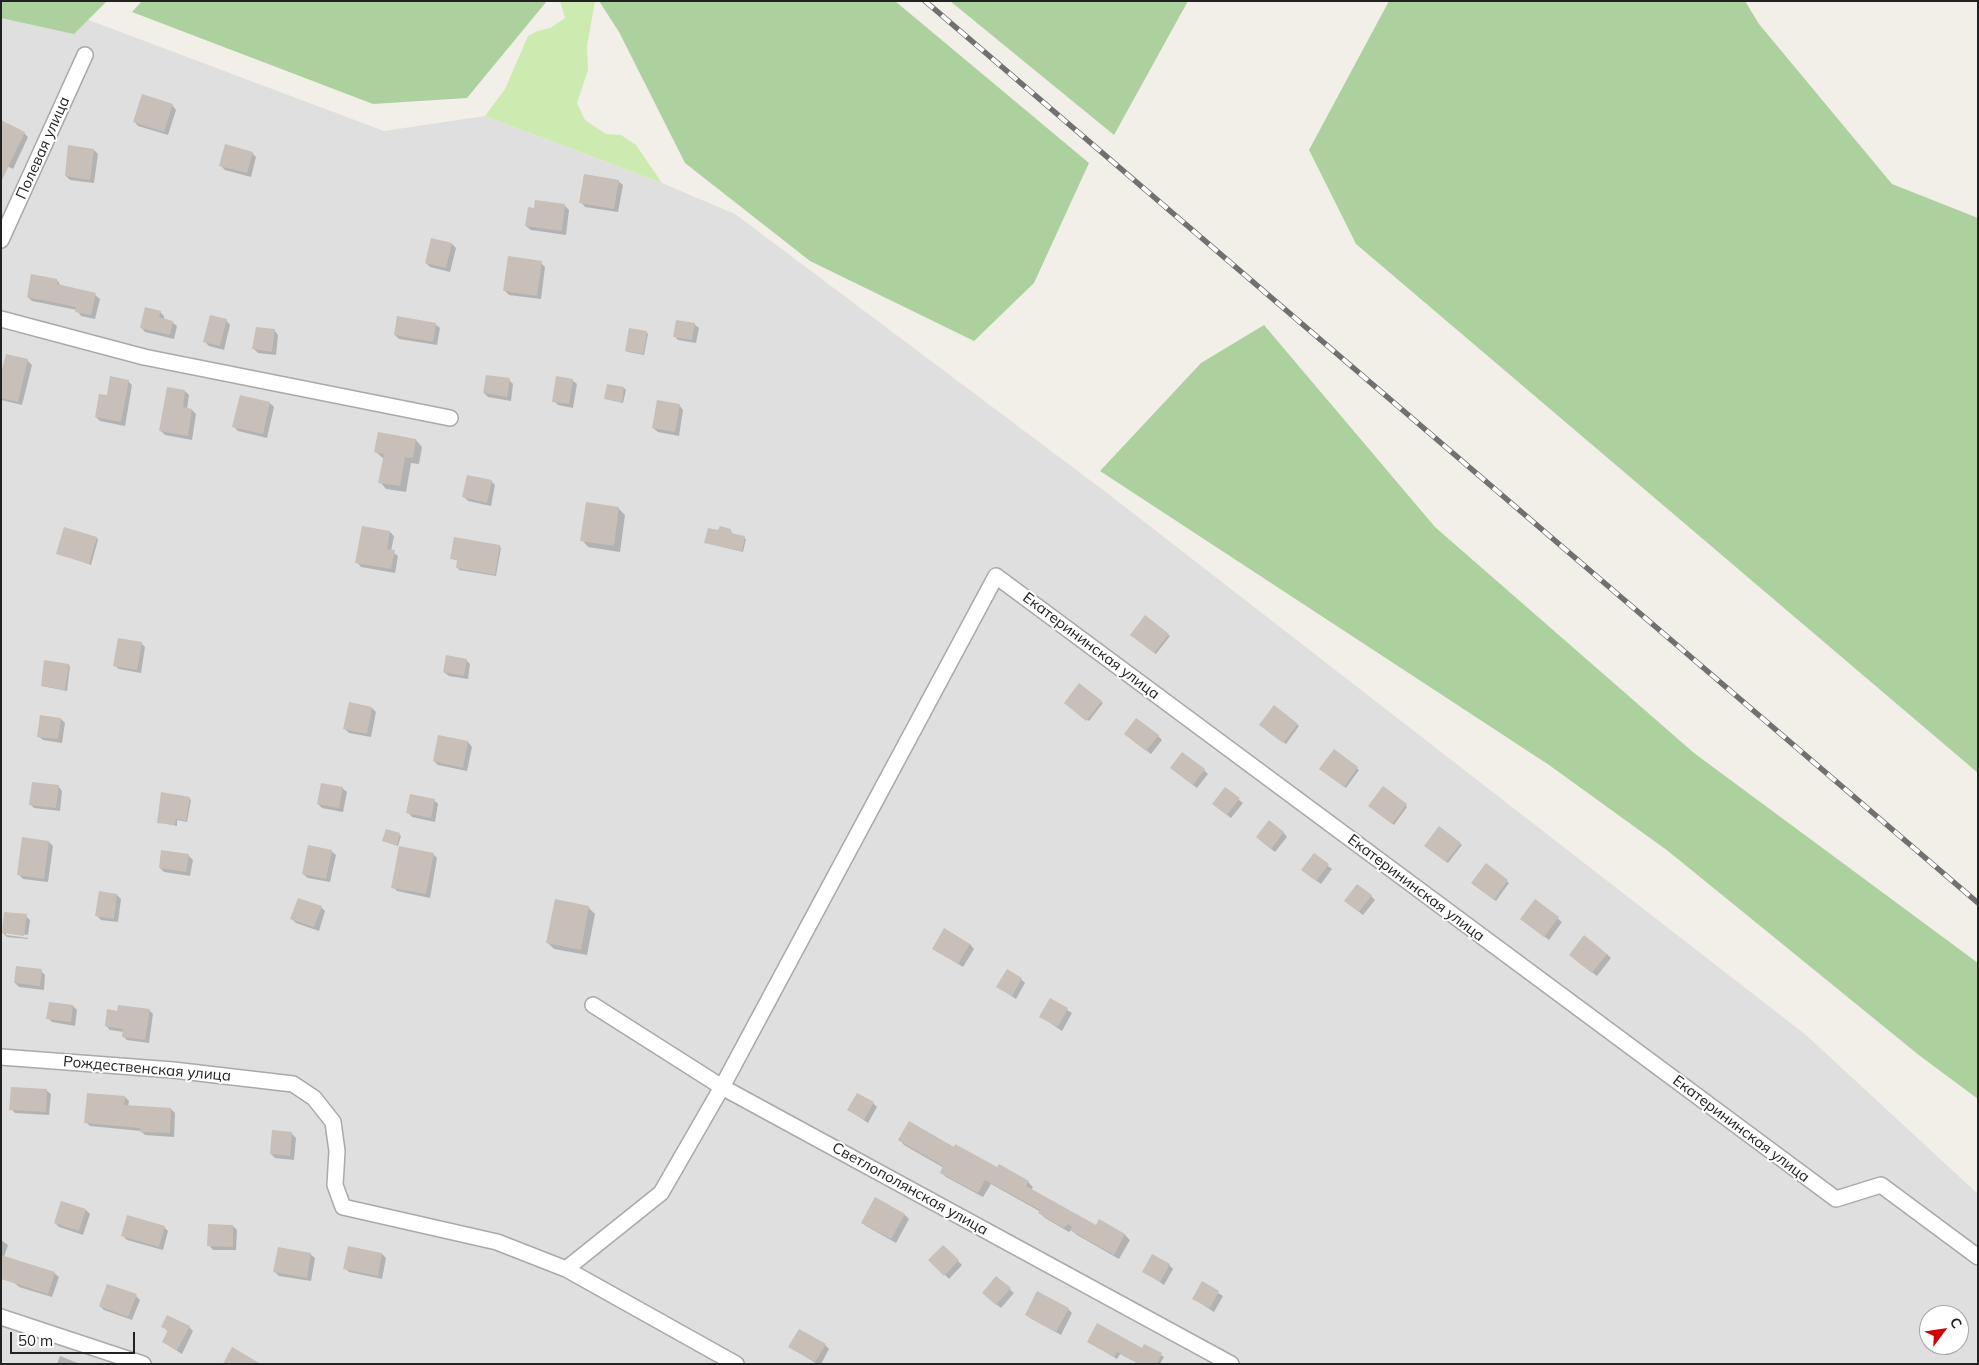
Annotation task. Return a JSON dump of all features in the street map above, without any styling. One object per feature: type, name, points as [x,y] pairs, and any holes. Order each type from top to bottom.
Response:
[{"type":"street","name":"Полевая улица","points":[[1,240],[85,55]]},
{"type":"street","points":[[1,319],[144,357],[450,418]]},
{"type":"street","name":"Екатерининская улица","points":[[722,1087],[996,576],[1836,1199],[1881,1185],[1978,1257]]},
{"type":"street","name":"Светлополянская улица","points":[[593,1005],[722,1087],[1231,1364]]},
{"type":"street","name":"Рождественская улица","points":[[1,1057],[173,1070],[293,1084],[314,1098],[333,1122],[337,1151],[335,1185],[344,1207],[497,1242],[566,1270]]},
{"type":"street","points":[[722,1087],[661,1193],[566,1270],[731,1361]]},
{"type":"street","points":[[1,1317],[144,1364]]},
{"type":"shaded area","points":[[1,1],[38,1],[384,131],[485,116],[662,183],[735,214],[1111,496],[1806,1035],[1978,1194],[1978,1364],[1,1364]]},
{"type":"green space","points":[[1,1],[107,1],[74,34],[1,18]]},
{"type":"green space","points":[[142,1],[547,1],[467,98],[373,104],[132,12]]},
{"type":"green space","points":[[560,1],[595,1],[587,46],[588,70],[577,103],[585,120],[606,134],[621,135],[636,145],[662,183],[485,116],[505,89],[528,36],[537,31],[550,28],[565,18]]},
{"type":"green space","points":[[599,1],[895,1],[1089,163],[1034,283],[974,341],[810,261],[685,163],[619,32]]},
{"type":"green space","points":[[950,1],[1188,1],[1114,135]]},
{"type":"green space","points":[[1389,1],[1745,1],[1759,24],[1892,184],[1978,218],[1978,773],[1356,244],[1309,150]]},
{"type":"green space","points":[[1264,325],[1435,527],[1694,753],[1978,963],[1978,1099],[1920,1056],[1668,851],[1549,765],[1100,471],[1201,363]]},
{"type":"building","points":[[142,94],[173,104],[164,132],[133,122]]},
{"type":"building","points":[[1,120],[25,132],[1,182]]},
{"type":"building","points":[[225,144],[253,152],[247,173],[219,166]]},
{"type":"building","points":[[68,145],[94,149],[90,180],[65,176]]},
{"type":"building","points":[[584,174],[619,180],[614,209],[579,203]]},
{"type":"building","points":[[535,200],[565,204],[562,231],[525,226],[528,207],[534,208]]},
{"type":"building","points":[[431,238],[452,243],[446,268],[425,263]]},
{"type":"building","points":[[508,256],[542,261],[537,296],[503,291]]},
{"type":"building","points":[[31,274],[57,279],[57,284],[96,293],[91,315],[75,312],[76,307],[27,297]]},
{"type":"building","points":[[145,307],[161,311],[159,317],[173,321],[170,335],[140,328]]},
{"type":"building","points":[[210,315],[227,319],[220,346],[203,342]]},
{"type":"building","points":[[397,316],[436,323],[433,342],[394,335]]},
{"type":"building","points":[[676,320],[695,323],[692,340],[673,337]]},
{"type":"building","points":[[256,327],[275,329],[272,352],[252,349]]},
{"type":"building","points":[[629,328],[647,331],[643,354],[625,351]]},
{"type":"building","points":[[6,354],[28,359],[18,402],[1,398],[1,373]]},
{"type":"building","points":[[486,375],[510,378],[507,397],[483,393]]},
{"type":"building","points":[[110,376],[129,380],[121,422],[95,417],[99,394],[107,395]]},
{"type":"building","points":[[556,376],[573,379],[569,404],[552,402]]},
{"type":"building","points":[[607,384],[624,387],[622,402],[604,399]]},
{"type":"building","points":[[167,387],[185,390],[183,407],[192,409],[188,436],[159,431]]},
{"type":"building","points":[[240,395],[270,402],[263,434],[232,427]]},
{"type":"building","points":[[657,400],[680,404],[675,432],[652,428]]},
{"type":"building","points":[[378,432],[416,439],[413,458],[405,457],[400,486],[378,483],[384,454],[374,452]]},
{"type":"building","points":[[467,475],[492,480],[487,503],[462,497]]},
{"type":"building","points":[[586,502],[619,507],[614,546],[580,541]]},
{"type":"building","points":[[362,526],[390,531],[387,549],[395,550],[391,569],[355,563]]},
{"type":"building","points":[[720,526],[731,529],[731,533],[745,536],[742,551],[704,543],[708,528],[718,530]]},
{"type":"building","points":[[64,527],[97,537],[89,564],[56,554]]},
{"type":"building","points":[[454,537],[500,545],[495,575],[456,568],[457,560],[450,559]]},
{"type":"building","points":[[1145,615],[1169,634],[1154,653],[1130,635]]},
{"type":"building","points":[[118,638],[142,642],[137,670],[113,666]]},
{"type":"building","points":[[446,655],[467,659],[464,676],[443,672]]},
{"type":"building","points":[[44,660],[69,664],[65,690],[41,686]]},
{"type":"building","points":[[1079,683],[1102,701],[1086,721],[1064,703]]},
{"type":"building","points":[[349,702],[372,707],[367,734],[343,729]]},
{"type":"building","points":[[1274,705],[1298,724],[1283,743],[1259,725]]},
{"type":"building","points":[[40,715],[61,718],[58,739],[37,737]]},
{"type":"building","points":[[1136,718],[1159,735],[1146,751],[1124,734]]},
{"type":"building","points":[[438,735],[468,741],[463,768],[433,761]]},
{"type":"building","points":[[1334,749],[1358,767],[1344,787],[1319,769]]},
{"type":"building","points":[[1182,752],[1205,769],[1193,785],[1170,768]]},
{"type":"building","points":[[32,782],[59,785],[56,808],[29,805]]},
{"type":"building","points":[[321,783],[343,787],[339,808],[317,804]]},
{"type":"building","points":[[1383,786],[1407,804],[1392,824],[1368,806]]},
{"type":"building","points":[[1225,787],[1240,798],[1227,815],[1212,804]]},
{"type":"building","points":[[161,792],[190,797],[186,821],[176,819],[175,825],[157,823]]},
{"type":"building","points":[[410,794],[435,799],[431,818],[406,813]]},
{"type":"building","points":[[1269,820],[1284,832],[1271,849],[1256,837]]},
{"type":"building","points":[[1439,826],[1461,843],[1446,862],[1424,846]]},
{"type":"building","points":[[386,829],[400,833],[397,845],[382,841]]},
{"type":"building","points":[[22,837],[49,841],[44,879],[17,875]]},
{"type":"building","points":[[308,845],[332,850],[326,879],[302,874]]},
{"type":"building","points":[[399,846],[434,853],[426,894],[391,888]]},
{"type":"building","points":[[161,850],[189,854],[186,872],[159,868]]},
{"type":"building","points":[[1314,853],[1329,864],[1316,881],[1301,870]]},
{"type":"building","points":[[1486,863],[1508,880],[1494,900],[1471,883]]},
{"type":"building","points":[[1357,884],[1372,895],[1359,912],[1344,901]]},
{"type":"building","points":[[99,891],[117,894],[114,919],[95,916]]},
{"type":"building","points":[[298,898],[322,906],[314,927],[290,919]]},
{"type":"building","points":[[555,899],[589,906],[581,950],[546,943]]},
{"type":"building","points":[[1535,899],[1559,917],[1544,937],[1520,919]]},
{"type":"building","points":[[4,912],[27,914],[24,936],[2,933]]},
{"type":"building","points":[[944,928],[970,944],[958,964],[932,949]]},
{"type":"building","points":[[1584,935],[1607,954],[1592,973],[1569,955]]},
{"type":"building","points":[[16,966],[42,969],[40,986],[14,983]]},
{"type":"building","points":[[1007,969],[1022,978],[1012,996],[996,987]]},
{"type":"building","points":[[1050,998],[1068,1008],[1058,1027],[1039,1017]]},
{"type":"building","points":[[49,1002],[73,1005],[71,1022],[46,1019]]},
{"type":"building","points":[[118,1005],[150,1009],[145,1040],[122,1037],[123,1029],[105,1026],[107,1009],[117,1011]]},
{"type":"building","points":[[11,1087],[47,1089],[46,1112],[9,1110]]},
{"type":"building","points":[[87,1093],[125,1096],[124,1105],[171,1108],[170,1133],[140,1132],[140,1128],[84,1123]]},
{"type":"building","points":[[857,1093],[874,1102],[864,1120],[847,1110]]},
{"type":"building","points":[[909,1121],[954,1147],[955,1144],[997,1167],[999,1164],[1029,1181],[1026,1186],[1096,1225],[1099,1219],[1125,1234],[1114,1255],[1070,1230],[1072,1227],[1068,1224],[1064,1228],[1038,1213],[1040,1210],[985,1180],[978,1193],[940,1173],[943,1166],[898,1140]]},
{"type":"building","points":[[272,1130],[292,1132],[290,1156],[270,1154]]},
{"type":"building","points":[[875,1197],[905,1214],[891,1239],[861,1223]]},
{"type":"building","points":[[61,1201],[86,1209],[79,1231],[54,1223]]},
{"type":"building","points":[[127,1215],[165,1226],[159,1247],[121,1236]]},
{"type":"building","points":[[208,1224],[233,1225],[233,1247],[207,1246]]},
{"type":"building","points":[[943,1245],[959,1260],[944,1276],[928,1260]]},
{"type":"building","points":[[348,1246],[382,1253],[378,1276],[343,1269]]},
{"type":"building","points":[[278,1247],[311,1253],[307,1278],[273,1272]]},
{"type":"building","points":[[1152,1254],[1170,1264],[1160,1282],[1142,1272]]},
{"type":"building","points":[[1,1255],[55,1272],[48,1294],[1,1279]]},
{"type":"building","points":[[996,1276],[1011,1288],[996,1305],[982,1293]]},
{"type":"building","points":[[1202,1281],[1219,1291],[1210,1308],[1192,1299]]},
{"type":"building","points":[[107,1284],[137,1294],[128,1317],[99,1306]]},
{"type":"building","points":[[1037,1291],[1069,1308],[1056,1332],[1025,1315]]},
{"type":"building","points":[[167,1315],[190,1326],[177,1350],[162,1342],[168,1330],[161,1327]]},
{"type":"building","points":[[1097,1323],[1142,1348],[1144,1344],[1162,1353],[1157,1364],[1139,1364],[1117,1352],[1114,1357],[1087,1342]]},
{"type":"building","points":[[799,1329],[826,1344],[815,1362],[788,1347]]},
{"type":"building","points":[[232,1347],[261,1364],[223,1364]]},
{"type":"railway","points":[[925,1],[1978,903]]}]
